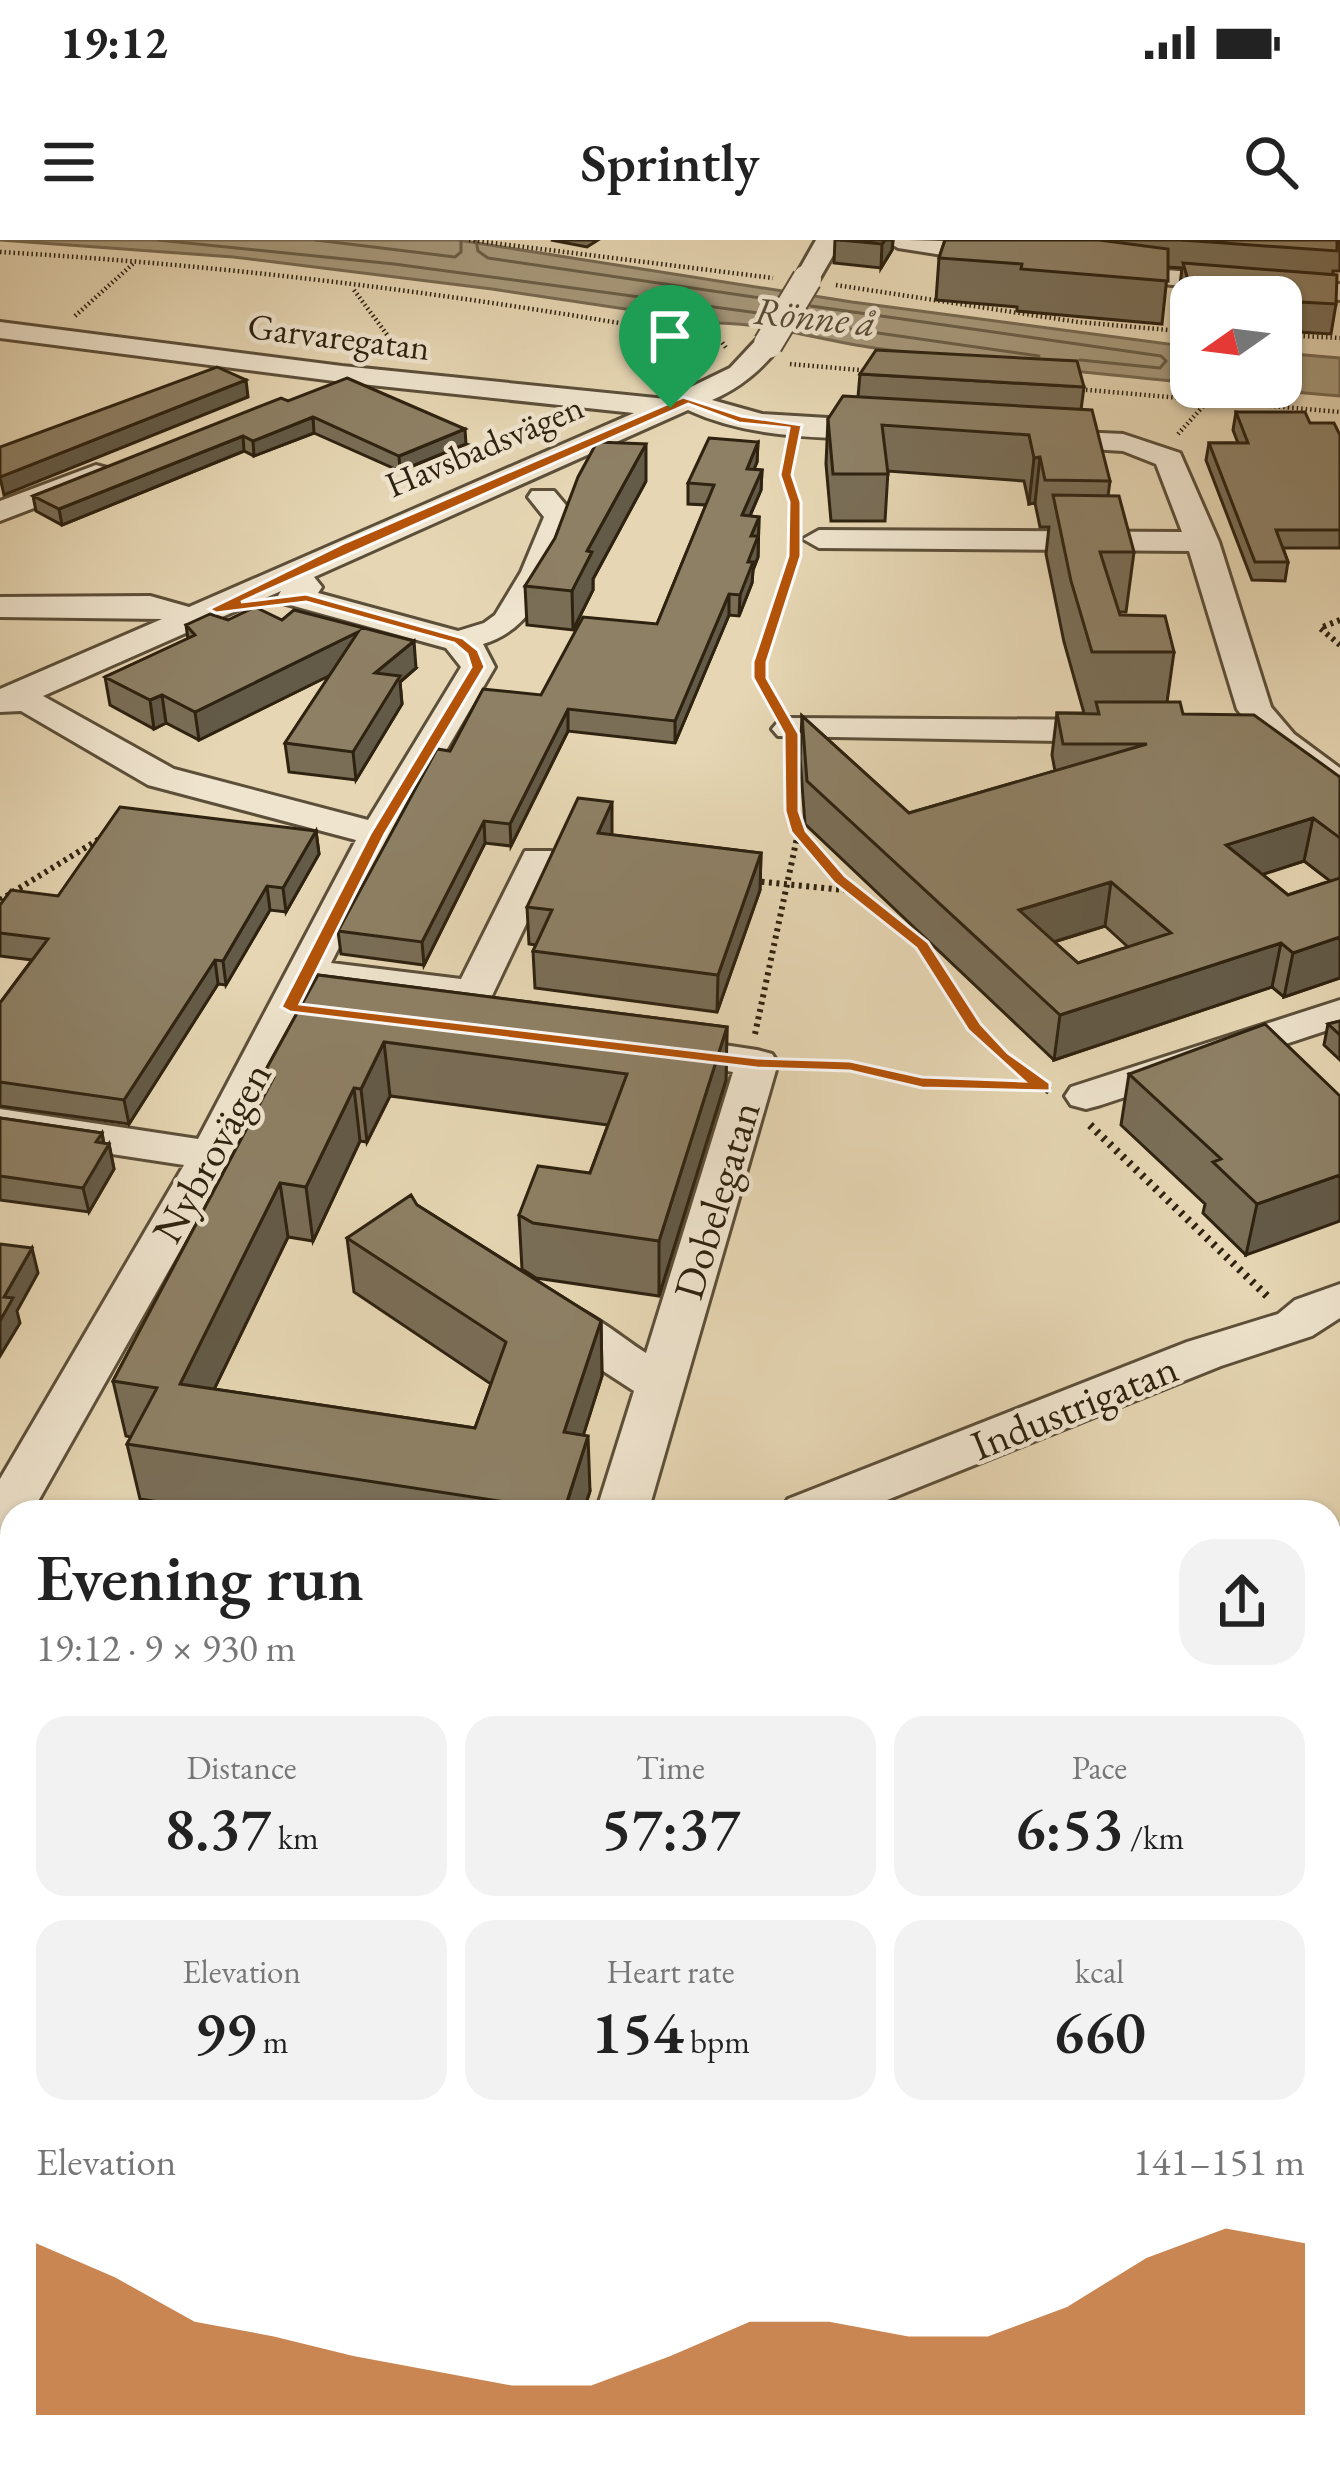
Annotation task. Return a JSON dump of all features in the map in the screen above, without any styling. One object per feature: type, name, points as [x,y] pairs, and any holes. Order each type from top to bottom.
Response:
[{"type":"street","name":"Havsbadsvägen","points":[[6,699],[202,615],[291,589],[351,544],[740,374],[771,353],[829,240]]},
{"type":"street","points":[[898,240],[1031,261]]},
{"type":"street","points":[[1076,268],[1340,292]]},
{"type":"street","name":"Garvaregatan","points":[[0,330],[342,374],[678,404],[739,420],[935,434]]},
{"type":"street","points":[[19,359],[63,337]]},
{"type":"street","points":[[280,400],[342,374]]},
{"type":"street","points":[[1005,438],[1121,444],[1160,452],[1179,474],[1244,684],[1268,729],[1340,784]]},
{"type":"street","points":[[0,512],[115,466]]},
{"type":"street","points":[[291,589],[458,640],[496,630],[522,601],[560,516],[543,496]]},
{"type":"street","points":[[818,539],[1203,542]]},
{"type":"street","points":[[0,607],[149,606],[202,615]]},
{"type":"street","name":"Nybrovägen","points":[[15,1500],[212,1155],[378,834],[478,667],[473,653],[458,640]]},
{"type":"street","points":[[6,699],[34,704],[161,776],[378,834]]},
{"type":"street","points":[[790,729],[1142,731]]},
{"type":"street","points":[[1228,732],[1268,729]]},
{"type":"street","points":[[299,990],[475,993],[538,860]]},
{"type":"street","points":[[299,990],[489,1029]]},
{"type":"street","points":[[1078,1105],[1340,1012]]},
{"type":"street","name":"Dobelegatan","points":[[626,1500],[756,1049],[631,1045]]},
{"type":"street","points":[[0,1124],[212,1155]]},
{"type":"street","points":[[520,1295],[660,1385]]},
{"type":"street","name":"Industrigatan","points":[[836,1500],[1204,1354],[1295,1325],[1312,1311],[1340,1300]]},
{"type":"path","points":[[469,240],[806,281],[1078,322],[1170,330]]},
{"type":"path","points":[[0,252],[136,262],[530,306],[721,341],[734,359]]},
{"type":"path","points":[[63,337],[136,262]]},
{"type":"path","points":[[353,289],[388,336],[392,356]]},
{"type":"path","points":[[1302,336],[1340,338]]},
{"type":"path","points":[[771,353],[888,373]]},
{"type":"path","points":[[1071,389],[1170,398]]},
{"type":"path","points":[[1160,452],[1201,408]]},
{"type":"path","points":[[1292,408],[1340,412]]},
{"type":"path","points":[[796,425],[786,475],[795,502],[794,556],[760,662],[760,678],[790,729],[792,811],[798,832],[854,891],[922,945],[974,1027],[1002,1056],[1043,1087],[1078,1105],[1295,1325]]},
{"type":"path","points":[[1340,620],[1320,628],[1340,645]]},
{"type":"path","points":[[0,902],[116,826]]},
{"type":"path","points":[[798,832],[756,1049],[922,1083],[1043,1087]]},
{"type":"path","points":[[742,880],[854,891]]},
{"type":"water","name":"Rönne å","points":[[0,240],[458,240],[852,302],[1170,344],[1170,381],[914,353],[758,326],[233,257]]},
{"type":"water","points":[[1302,355],[1340,358],[1340,396],[1302,393]]},
{"type":"building","points":[[945,240],[1099,240],[1168,249],[1168,281],[939,258]]},
{"type":"building","points":[[1182,240],[1340,240],[1340,243],[1337,251]]},
{"type":"building","points":[[1183,263],[1337,275],[1336,304],[1302,302],[1302,276],[1187,276]]},
{"type":"building","points":[[876,350],[1077,361],[1084,387],[860,374]]},
{"type":"building","points":[[217,367],[246,380],[0,477],[0,447]]},
{"type":"building","points":[[347,378],[465,429],[399,456],[313,417],[253,441],[243,436],[59,509],[33,496],[281,398],[288,401]]},
{"type":"building","points":[[843,396],[1092,410],[1110,481],[1045,480],[1029,435],[882,425],[888,474],[833,474],[828,419]]},
{"type":"building","points":[[1236,412],[1305,412],[1310,423],[1334,423],[1340,435],[1340,530],[1276,530],[1288,562],[1255,562],[1209,443],[1248,443]]},
{"type":"building","points":[[709,438],[758,442],[747,469],[762,470],[742,515],[759,517],[751,536],[758,536],[740,595],[729,594],[675,721],[568,709],[510,824],[484,821],[422,942],[338,931],[437,749],[450,751],[483,689],[541,695],[583,617],[657,624],[714,485],[688,483]]},
{"type":"building","points":[[597,442],[646,444],[587,551],[592,552],[572,591],[525,586],[555,538]]},
{"type":"building","points":[[1053,495],[1119,496],[1134,552],[1100,552],[1120,615],[1165,616],[1174,652],[1092,652]]},
{"type":"building","points":[[255,607],[282,620],[294,610],[414,641],[375,673],[400,676],[353,752],[285,743],[358,632],[195,712],[162,695],[150,700],[105,677],[195,635],[186,625],[210,614],[228,620]]},
{"type":"building","points":[[1096,702],[1180,702],[1183,714],[1254,715],[1340,777],[1340,838],[1313,818],[1226,845],[1288,895],[1340,878],[1340,937],[1293,953],[1281,943],[1060,1015],[807,781],[802,716],[909,813],[1147,744],[1063,744],[1057,713],[1099,714]],"holes":[[[1111,882],[1171,933],[1078,963],[1019,910]]]},
{"type":"building","points":[[578,798],[612,802],[598,833],[761,853],[718,975],[533,951],[552,910],[527,907]]},
{"type":"building","points":[[120,807],[316,831],[283,888],[267,886],[223,961],[215,960],[124,1100],[0,1082],[0,1003],[48,939],[0,933],[0,905],[11,890],[58,896]]},
{"type":"building","points":[[318,975],[727,1027],[659,1241],[533,1223],[519,1215],[538,1166],[590,1173],[627,1074],[384,1042],[361,1089],[354,1088],[306,1187],[280,1183],[180,1384],[475,1428],[506,1342],[347,1238],[411,1195],[417,1205],[601,1321],[564,1432],[588,1436],[568,1500],[492,1500],[127,1444],[157,1388],[113,1381],[274,1077],[263,1075]]},
{"type":"building","points":[[1265,1024],[1340,1096],[1340,1175],[1257,1204],[1213,1162],[1221,1159],[1129,1074]]},
{"type":"building","points":[[0,1118],[102,1133],[96,1142],[109,1144],[83,1188],[0,1176]]},
{"type":"building","points":[[0,1244],[32,1248],[4,1297],[13,1298],[0,1321]]},
{"type":"route","points":[[687,399],[739,420],[796,425],[786,462],[795,502],[794,556],[760,662],[760,678],[791,734],[792,811],[798,832],[839,879],[922,945],[974,1027],[1043,1087],[922,1083],[850,1066],[757,1063],[290,1007],[378,834],[478,667],[473,653],[458,640],[306,598],[284,597],[216,609],[351,544],[670,408],[687,399]]}]
